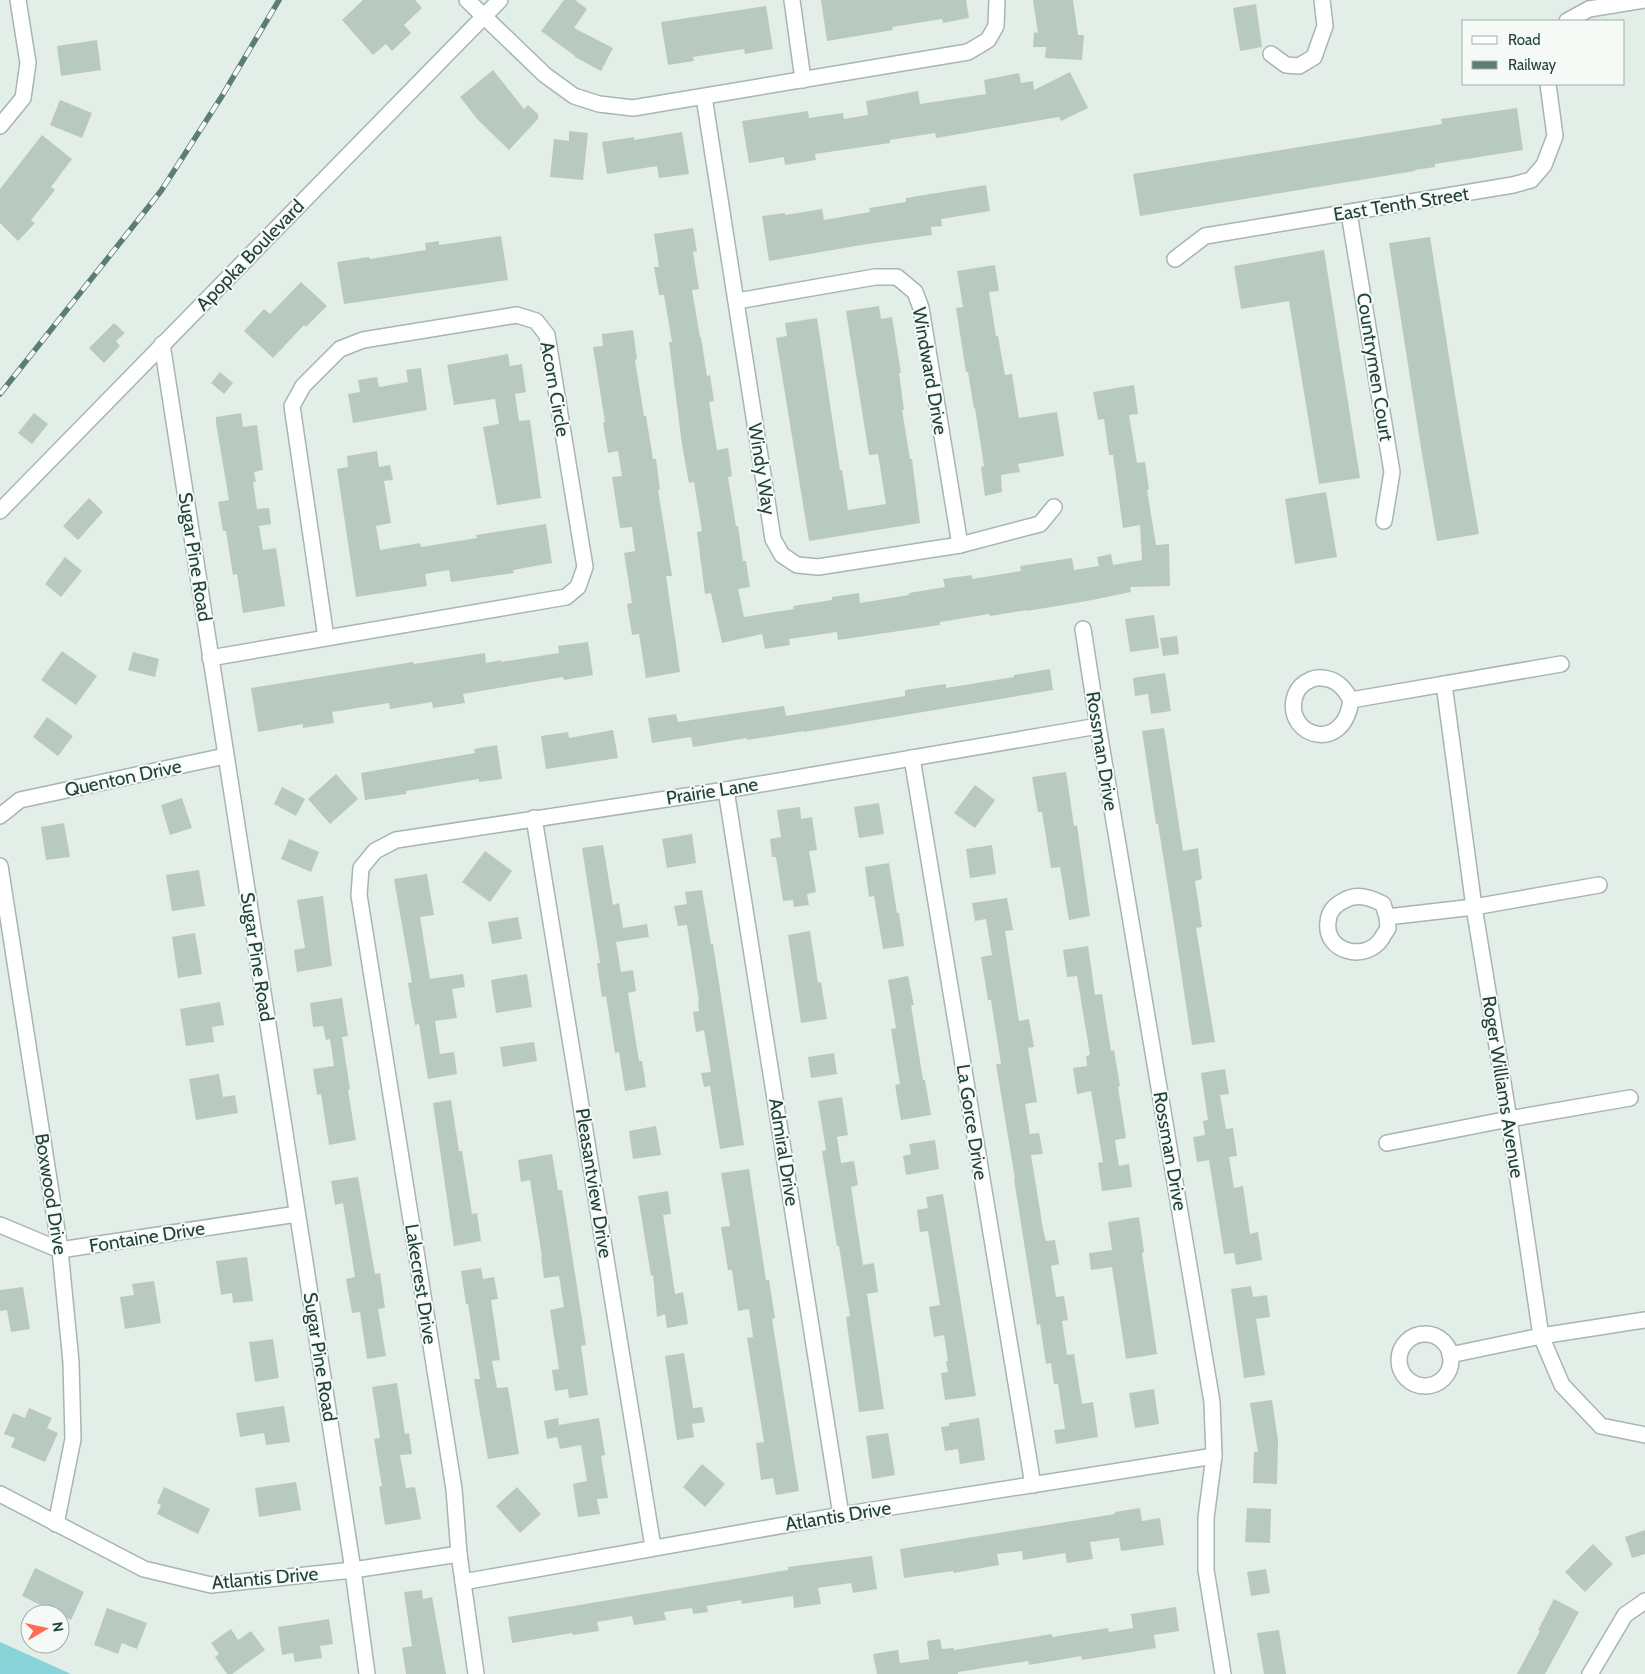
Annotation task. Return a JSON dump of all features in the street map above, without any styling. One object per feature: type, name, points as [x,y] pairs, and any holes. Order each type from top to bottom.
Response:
[{"type":"street","points":[[0,126],[23,98],[28,63],[18,0]]},
{"type":"street","points":[[467,0],[545,75],[574,96],[599,104],[633,108],[968,52],[988,40],[996,26],[997,0]]},
{"type":"street","name":"Apopka Boulevard","points":[[0,510],[500,0]]},
{"type":"street","points":[[792,0],[803,80]]},
{"type":"street","points":[[1271,54],[1286,65],[1299,66],[1314,57],[1325,26],[1322,0]]},
{"type":"street","points":[[1569,20],[1589,9],[1645,0]]},
{"type":"street","name":"East Tenth Street","points":[[1175,259],[1206,236],[1513,185],[1531,180],[1544,165],[1555,136],[1548,85]]},
{"type":"street","name":"Windy Way","points":[[704,97],[773,539],[782,555],[797,565],[818,567],[960,545],[1040,524],[1054,507]]},
{"type":"street","name":"Countrymen Court","points":[[1349,213],[1392,472],[1384,521]]},
{"type":"street","name":"Windward Drive","points":[[736,301],[875,277],[896,278],[915,292],[921,308],[960,545]]},
{"type":"street","name":"Acorn Circle","points":[[210,658],[566,597],[578,587],[586,567],[546,335],[536,320],[517,315],[363,340],[340,350],[303,386],[292,406],[326,638]]},
{"type":"street","name":"Sugar Pine Road","points":[[162,344],[353,1570],[367,1674]]},
{"type":"street","name":"Rossman Drive","points":[[1083,629],[1212,1402],[1214,1456],[1206,1518],[1206,1570],[1223,1674]]},
{"type":"street","points":[[1351,700],[1561,664]]},
{"type":"street","name":"Roger Williams Avenue","points":[[1444,684],[1474,907],[1509,1119],[1541,1336],[1562,1385],[1601,1426],[1645,1435]]},
{"type":"street","name":"Prairie Lane","points":[[360,895],[361,868],[375,851],[396,840],[726,790],[1098,726]]},
{"type":"street","name":"Quenton Drive","points":[[0,816],[20,800],[225,756]]},
{"type":"street","name":"La Gorce Drive","points":[[912,758],[1033,1485]]},
{"type":"street","name":"Admiral Drive","points":[[726,790],[841,1515]]},
{"type":"street","name":"Pleasantview Drive","points":[[534,818],[654,1547]]},
{"type":"street","name":"Boxwood Drive","points":[[0,866],[60,1250],[71,1362],[73,1440],[56,1524]]},
{"type":"street","points":[[1387,917],[1474,907],[1599,885]]},
{"type":"street","name":"Lakecrest Drive","points":[[360,895],[454,1489],[459,1554],[476,1674]]},
{"type":"street","points":[[1388,1143],[1630,1098]]},
{"type":"street","name":"Fontaine Drive","points":[[60,1250],[297,1214]]},
{"type":"street","points":[[0,1225],[60,1250]]},
{"type":"street","points":[[1450,1354],[1541,1336],[1645,1320]]},
{"type":"street","name":"Atlantis Drive","points":[[463,1582],[841,1515],[1214,1456]]},
{"type":"street","name":"Atlantis Drive","points":[[0,1494],[144,1569],[211,1585],[353,1570],[459,1554]]},
{"type":"street","points":[[1590,1674],[1625,1615],[1645,1600]]},
{"type":"water","points":[[0,1642],[20,1651],[20,1654],[27,1654],[71,1674],[0,1674]]},
{"type":"building","points":[[363,0],[415,0],[422,8],[404,25],[411,33],[392,51],[386,44],[373,55],[342,20]]},
{"type":"building","points":[[564,0],[575,0],[587,9],[574,28],[613,48],[601,71],[575,57],[541,31]]},
{"type":"building","points":[[821,0],[966,0],[969,18],[943,23],[942,19],[892,27],[893,30],[827,41]]},
{"type":"building","points":[[1033,0],[1073,0],[1078,35],[1084,35],[1082,60],[1045,58],[1046,47],[1033,47],[1034,32],[1038,33]]},
{"type":"building","points":[[1256,4],[1262,47],[1240,51],[1233,8]]},
{"type":"building","points":[[766,6],[773,49],[745,54],[744,49],[693,57],[694,61],[668,65],[661,22]]},
{"type":"building","points":[[97,40],[101,70],[61,76],[57,46]]},
{"type":"building","points":[[493,70],[524,109],[528,105],[538,114],[538,119],[509,150],[478,120],[460,97]]},
{"type":"building","points":[[1070,72],[1088,108],[1061,121],[1059,117],[936,138],[935,133],[890,140],[890,143],[815,154],[816,160],[785,165],[784,157],[749,163],[742,121],[808,111],[809,118],[843,113],[844,119],[868,115],[866,101],[918,91],[920,104],[986,94],[984,80],[1019,73],[1021,83],[1033,81],[1034,90]]},
{"type":"building","points":[[60,100],[92,113],[82,138],[50,125]]},
{"type":"building","points":[[1517,108],[1523,150],[1435,164],[1435,167],[1415,171],[1140,216],[1133,174],[1442,124],[1441,119]]},
{"type":"building","points":[[569,131],[588,133],[583,180],[550,177],[554,139],[569,141]]},
{"type":"building","points":[[682,132],[689,174],[659,178],[657,166],[607,174],[602,142],[634,137],[634,140]]},
{"type":"building","points":[[42,135],[72,159],[51,187],[55,190],[31,220],[35,223],[18,241],[0,223],[0,189]]},
{"type":"building","points":[[986,185],[990,211],[941,219],[942,226],[931,227],[932,235],[769,261],[762,216],[785,213],[785,215],[822,209],[824,220],[870,212],[869,208],[906,202],[906,198]]},
{"type":"building","points":[[693,228],[697,251],[693,252],[699,289],[692,290],[707,376],[710,375],[714,401],[709,402],[717,450],[728,448],[732,476],[728,477],[743,561],[746,561],[750,587],[738,589],[744,617],[794,609],[793,606],[832,600],[832,597],[859,593],[860,603],[909,595],[909,593],[945,587],[943,579],[972,575],[972,579],[1021,571],[1020,566],[1072,558],[1074,570],[1099,566],[1097,557],[1111,554],[1113,565],[1142,560],[1140,525],[1123,528],[1113,455],[1109,455],[1104,419],[1098,420],[1093,392],[1134,385],[1138,414],[1129,415],[1137,463],[1145,462],[1149,489],[1147,490],[1156,545],[1169,544],[1170,586],[1130,587],[1131,592],[1087,601],[990,616],[989,614],[940,622],[940,625],[838,640],[837,632],[789,639],[790,645],[765,649],[762,634],[722,643],[711,593],[705,594],[697,532],[702,531],[694,482],[689,483],[682,445],[669,342],[672,342],[664,295],[659,295],[654,267],[659,267],[654,234]]},
{"type":"building","points":[[501,236],[508,280],[344,304],[337,262],[426,250],[425,243],[439,241],[439,245]]},
{"type":"building","points":[[1430,237],[1479,534],[1437,541],[1389,243]]},
{"type":"building","points":[[1324,250],[1360,478],[1319,484],[1289,301],[1241,309],[1234,266]]},
{"type":"building","points":[[995,265],[999,291],[989,292],[1005,375],[1012,374],[1019,418],[1057,412],[1064,456],[1018,464],[1020,472],[1001,475],[1002,492],[985,496],[981,467],[984,466],[956,308],[963,307],[957,271]]},
{"type":"building","points":[[301,282],[327,306],[306,327],[304,325],[273,358],[244,331],[264,309],[270,314]]},
{"type":"building","points":[[879,306],[881,319],[892,317],[901,373],[899,373],[904,410],[902,410],[910,459],[912,459],[920,523],[809,541],[776,338],[787,336],[785,323],[817,318],[840,470],[842,470],[848,510],[886,504],[878,454],[869,455],[846,311]]},
{"type":"building","points":[[114,323],[125,333],[116,341],[120,346],[104,363],[89,348]]},
{"type":"building","points":[[633,330],[637,359],[635,360],[644,416],[646,416],[653,459],[656,459],[660,490],[658,490],[672,576],[666,576],[680,672],[646,678],[639,634],[632,635],[627,604],[632,603],[624,553],[635,551],[632,527],[620,528],[612,477],[622,476],[618,451],[608,453],[593,347],[603,346],[602,334]]},
{"type":"building","points":[[508,354],[510,366],[522,364],[526,392],[515,394],[519,421],[530,420],[541,498],[497,505],[483,427],[499,424],[495,399],[454,405],[447,365]]},
{"type":"building","points":[[421,368],[427,410],[353,423],[348,394],[360,392],[358,380],[377,377],[379,387],[408,382],[406,370]]},
{"type":"building","points":[[220,372],[233,383],[224,394],[211,383]]},
{"type":"building","points":[[34,413],[48,424],[32,444],[18,433]]},
{"type":"building","points":[[241,413],[243,427],[257,425],[263,470],[254,472],[256,482],[253,482],[257,509],[269,508],[271,524],[259,526],[263,550],[276,548],[285,606],[243,613],[237,574],[233,575],[226,531],[223,531],[218,502],[229,500],[216,423],[216,417]]},
{"type":"building","points":[[377,451],[379,467],[390,465],[393,480],[384,481],[391,523],[376,526],[380,550],[420,543],[421,547],[477,538],[476,535],[546,524],[552,563],[513,570],[514,573],[451,582],[449,570],[425,574],[427,586],[356,597],[337,469],[348,467],[347,456]]},
{"type":"building","points":[[1326,492],[1337,557],[1295,564],[1285,499]]},
{"type":"building","points":[[89,498],[103,512],[78,540],[63,526]]},
{"type":"building","points":[[65,557],[82,571],[61,597],[45,584]]},
{"type":"building","points":[[1154,615],[1159,648],[1130,652],[1125,619]]},
{"type":"building","points":[[1177,636],[1179,654],[1163,656],[1160,638]]},
{"type":"building","points":[[588,642],[593,675],[564,680],[563,677],[463,694],[465,703],[433,708],[432,702],[390,709],[389,703],[332,712],[334,723],[303,728],[303,724],[258,732],[251,688],[413,662],[414,664],[485,653],[486,663],[501,660],[501,662],[559,653],[558,646]]},
{"type":"building","points":[[62,651],[97,676],[76,705],[41,680]]},
{"type":"building","points":[[133,652],[159,659],[155,677],[128,670]]},
{"type":"building","points":[[1050,669],[1053,690],[804,732],[747,740],[747,738],[693,747],[691,737],[652,743],[648,718],[676,714],[678,722],[784,706],[786,716],[905,696],[905,690],[946,684],[946,688]]},
{"type":"building","points":[[1165,673],[1171,711],[1151,714],[1148,694],[1135,696],[1133,678]]},
{"type":"building","points":[[47,717],[73,736],[58,756],[33,737]]},
{"type":"building","points":[[1164,728],[1183,851],[1198,848],[1202,879],[1195,881],[1202,927],[1196,928],[1215,1042],[1192,1045],[1142,731]]},
{"type":"building","points":[[613,730],[618,758],[546,769],[541,736],[568,732],[569,738]]},
{"type":"building","points":[[497,745],[502,779],[479,782],[479,779],[406,791],[406,794],[365,800],[361,773],[475,753],[474,749]]},
{"type":"building","points":[[1066,772],[1074,826],[1077,825],[1090,916],[1069,920],[1060,867],[1051,868],[1042,812],[1038,812],[1032,777]]},
{"type":"building","points":[[336,774],[358,799],[330,824],[308,799]]},
{"type":"building","points":[[975,785],[995,800],[975,828],[954,813]]},
{"type":"building","points":[[282,787],[305,799],[296,816],[274,804]]},
{"type":"building","points":[[182,798],[192,828],[170,835],[161,805]]},
{"type":"building","points":[[879,803],[884,834],[859,838],[854,807]]},
{"type":"building","points":[[800,807],[801,819],[812,817],[817,850],[809,851],[816,892],[807,894],[809,905],[794,907],[793,900],[783,901],[776,857],[772,857],[770,839],[781,837],[777,810]]},
{"type":"building","points":[[64,823],[70,857],[46,860],[41,827]]},
{"type":"building","points":[[692,834],[696,863],[667,868],[662,839]]},
{"type":"building","points":[[289,839],[319,852],[311,872],[281,859]]},
{"type":"building","points":[[603,845],[613,905],[619,903],[623,928],[647,924],[649,937],[616,942],[621,972],[633,970],[636,991],[628,993],[639,1061],[642,1061],[646,1087],[625,1091],[619,1052],[615,1053],[606,996],[602,997],[597,963],[600,963],[582,848]]},
{"type":"building","points":[[992,845],[996,874],[970,878],[966,849]]},
{"type":"building","points":[[485,851],[512,871],[490,902],[462,882]]},
{"type":"building","points":[[889,863],[904,946],[883,949],[874,896],[869,897],[865,867]]},
{"type":"building","points":[[199,870],[205,906],[172,911],[166,875]]},
{"type":"building","points":[[427,874],[434,915],[420,917],[430,979],[463,974],[465,987],[452,989],[457,1018],[435,1021],[440,1054],[454,1052],[457,1074],[428,1079],[419,1024],[415,1025],[408,983],[412,982],[394,879]]},
{"type":"building","points":[[702,890],[711,944],[713,944],[744,1145],[720,1149],[710,1086],[704,1087],[701,1073],[711,1072],[704,1030],[696,1032],[693,1012],[699,1011],[699,1001],[687,925],[678,926],[674,906],[687,904],[685,892]]},
{"type":"building","points":[[323,896],[332,966],[297,972],[294,950],[305,948],[297,900]]},
{"type":"building","points":[[1007,898],[1013,930],[1005,931],[1019,1021],[1029,1019],[1034,1047],[1028,1048],[1037,1102],[1025,1104],[1030,1134],[1039,1133],[1043,1154],[1031,1155],[1043,1229],[1046,1241],[1055,1240],[1059,1264],[1051,1266],[1056,1297],[1064,1296],[1068,1320],[1062,1321],[1067,1355],[1074,1354],[1082,1404],[1093,1402],[1098,1437],[1056,1444],[1054,1430],[1065,1429],[1058,1384],[1054,1384],[1051,1363],[1046,1364],[1040,1324],[1037,1325],[996,1064],[1001,1064],[991,1000],[988,1000],[981,957],[992,955],[986,919],[975,921],[972,903]]},
{"type":"building","points":[[518,917],[522,939],[492,944],[488,922]]},
{"type":"building","points":[[810,931],[818,983],[821,982],[827,1019],[801,1023],[788,935]]},
{"type":"building","points":[[195,933],[202,974],[178,978],[172,937]]},
{"type":"building","points":[[1088,946],[1095,995],[1102,994],[1111,1051],[1114,1050],[1120,1086],[1118,1087],[1126,1138],[1115,1140],[1119,1166],[1129,1164],[1132,1187],[1102,1191],[1098,1163],[1103,1162],[1091,1091],[1077,1094],[1073,1068],[1087,1066],[1086,1056],[1090,1055],[1077,976],[1067,977],[1063,950]]},
{"type":"building","points":[[527,974],[532,1007],[496,1013],[491,980]]},
{"type":"building","points":[[908,976],[914,1005],[911,1005],[923,1080],[925,1080],[931,1115],[901,1120],[895,1085],[900,1084],[891,1029],[896,1028],[888,980]]},
{"type":"building","points":[[342,998],[348,1036],[342,1037],[356,1140],[329,1145],[321,1094],[317,1095],[313,1069],[334,1066],[330,1039],[326,1040],[323,1026],[313,1027],[310,1003]]},
{"type":"building","points":[[220,1002],[224,1025],[212,1027],[214,1042],[186,1046],[180,1009]]},
{"type":"building","points":[[534,1042],[537,1061],[503,1067],[500,1047]]},
{"type":"building","points":[[834,1053],[837,1074],[811,1078],[808,1057]]},
{"type":"building","points":[[1225,1069],[1229,1094],[1220,1095],[1226,1129],[1233,1128],[1237,1156],[1229,1157],[1234,1188],[1243,1186],[1250,1234],[1258,1232],[1262,1260],[1236,1265],[1234,1253],[1224,1254],[1209,1160],[1197,1162],[1193,1137],[1205,1135],[1203,1121],[1208,1120],[1201,1073]]},
{"type":"building","points":[[219,1074],[223,1097],[235,1095],[238,1113],[196,1120],[189,1079]]},
{"type":"building","points":[[842,1097],[848,1135],[837,1137],[841,1163],[854,1161],[858,1185],[851,1187],[863,1265],[874,1263],[878,1292],[867,1294],[884,1409],[859,1412],[846,1317],[850,1316],[822,1151],[826,1150],[818,1101]]},
{"type":"building","points":[[451,1100],[459,1151],[462,1151],[472,1214],[477,1213],[481,1241],[454,1246],[433,1103]]},
{"type":"building","points":[[656,1126],[661,1155],[633,1159],[629,1131]]},
{"type":"building","points":[[935,1140],[939,1169],[906,1175],[903,1156],[911,1154],[909,1144]]},
{"type":"building","points":[[552,1154],[558,1190],[562,1190],[586,1345],[581,1346],[588,1395],[569,1398],[568,1389],[555,1391],[552,1370],[559,1369],[550,1310],[564,1307],[559,1276],[544,1278],[530,1180],[521,1182],[518,1160]]},
{"type":"building","points":[[749,1169],[766,1280],[769,1280],[775,1318],[772,1319],[799,1491],[776,1495],[773,1478],[761,1480],[756,1443],[764,1442],[747,1338],[753,1337],[749,1309],[738,1311],[732,1270],[728,1270],[721,1227],[730,1226],[721,1173]]},
{"type":"building","points":[[358,1177],[375,1274],[380,1273],[385,1308],[378,1309],[386,1356],[367,1359],[360,1312],[352,1313],[346,1279],[355,1277],[343,1203],[335,1205],[331,1181]]},
{"type":"building","points":[[668,1191],[671,1214],[663,1215],[675,1294],[683,1292],[688,1324],[667,1328],[665,1314],[657,1317],[653,1275],[651,1276],[638,1196]]},
{"type":"building","points":[[943,1194],[976,1396],[945,1400],[941,1373],[948,1372],[946,1361],[948,1361],[944,1335],[934,1337],[929,1307],[940,1305],[928,1231],[920,1232],[917,1210],[928,1208],[926,1197]]},
{"type":"building","points":[[1139,1217],[1144,1252],[1142,1253],[1157,1354],[1126,1359],[1112,1267],[1091,1270],[1089,1253],[1112,1250],[1108,1222]]},
{"type":"building","points":[[247,1257],[253,1301],[233,1303],[232,1293],[221,1295],[216,1261]]},
{"type":"building","points":[[481,1268],[483,1279],[494,1277],[498,1299],[491,1300],[500,1360],[492,1361],[497,1388],[508,1387],[519,1454],[488,1459],[474,1379],[480,1379],[461,1271]]},
{"type":"building","points":[[154,1281],[161,1323],[125,1329],[120,1297],[134,1295],[132,1284]]},
{"type":"building","points":[[1251,1286],[1253,1297],[1267,1295],[1270,1317],[1256,1319],[1265,1375],[1244,1378],[1231,1289]]},
{"type":"building","points":[[23,1287],[30,1329],[11,1332],[7,1310],[0,1311],[0,1290]]},
{"type":"building","points":[[273,1339],[279,1378],[255,1382],[249,1342]]},
{"type":"building","points":[[684,1353],[693,1408],[702,1407],[705,1422],[692,1424],[694,1437],[677,1440],[665,1356]]},
{"type":"building","points":[[397,1383],[405,1434],[409,1433],[412,1454],[400,1455],[406,1488],[415,1487],[421,1519],[385,1525],[379,1487],[382,1486],[374,1439],[380,1438],[372,1387]]},
{"type":"building","points":[[1154,1389],[1159,1424],[1135,1428],[1129,1393]]},
{"type":"building","points":[[1272,1400],[1278,1440],[1277,1484],[1253,1483],[1254,1452],[1258,1452],[1250,1403]]},
{"type":"building","points":[[284,1406],[290,1442],[266,1445],[264,1433],[240,1437],[236,1413]]},
{"type":"building","points":[[29,1408],[52,1418],[47,1428],[58,1433],[45,1462],[11,1447],[15,1438],[4,1434],[13,1413],[25,1418]]},
{"type":"building","points":[[558,1418],[559,1425],[599,1418],[605,1455],[601,1456],[608,1498],[597,1499],[600,1514],[578,1517],[573,1484],[587,1481],[581,1445],[560,1449],[557,1437],[547,1439],[544,1421]]},
{"type":"building","points":[[979,1418],[985,1460],[960,1464],[958,1449],[945,1451],[941,1427],[949,1426],[949,1423]]},
{"type":"building","points":[[888,1433],[895,1475],[872,1479],[866,1436]]},
{"type":"building","points":[[702,1464],[725,1484],[705,1507],[683,1487]]},
{"type":"building","points":[[296,1482],[301,1510],[259,1517],[255,1488]]},
{"type":"building","points":[[164,1487],[210,1509],[198,1534],[157,1514],[161,1505],[157,1503]]},
{"type":"building","points":[[517,1487],[541,1514],[520,1533],[496,1506]]},
{"type":"building","points":[[1140,1508],[1142,1521],[1160,1518],[1164,1545],[1121,1551],[1119,1538],[1090,1542],[1093,1559],[1067,1563],[1065,1553],[1023,1560],[1022,1551],[997,1554],[999,1565],[954,1573],[953,1571],[904,1578],[900,1549],[1115,1514],[1115,1512]]},
{"type":"building","points":[[1247,1508],[1271,1509],[1270,1543],[1245,1542]]},
{"type":"building","points":[[1645,1530],[1645,1554],[1632,1558],[1625,1537]]},
{"type":"building","points":[[1593,1544],[1613,1564],[1585,1592],[1565,1572]]},
{"type":"building","points":[[872,1556],[877,1589],[853,1593],[851,1583],[818,1588],[821,1604],[794,1608],[793,1596],[742,1604],[741,1600],[707,1606],[708,1612],[693,1614],[692,1608],[664,1612],[666,1620],[634,1625],[632,1616],[597,1622],[599,1631],[573,1635],[572,1633],[512,1643],[508,1617],[788,1570],[788,1567]]},
{"type":"building","points":[[35,1568],[84,1592],[71,1620],[70,1604],[38,1604],[22,1596]]},
{"type":"building","points":[[1266,1569],[1270,1593],[1251,1596],[1247,1572]]},
{"type":"building","points":[[422,1590],[423,1599],[432,1597],[446,1674],[406,1674],[402,1648],[412,1646],[404,1592]]},
{"type":"building","points":[[1554,1599],[1579,1612],[1545,1674],[1517,1674],[1540,1631],[1538,1630]]},
{"type":"building","points":[[1176,1607],[1179,1631],[1154,1635],[1156,1648],[1082,1660],[1081,1656],[1029,1665],[1028,1661],[958,1672],[958,1674],[877,1674],[873,1654],[898,1650],[900,1663],[929,1659],[927,1641],[940,1639],[942,1649],[954,1648],[954,1650],[1052,1634],[1052,1637],[1108,1628],[1109,1632],[1133,1628],[1131,1614]]},
{"type":"building","points":[[107,1608],[147,1623],[137,1649],[122,1643],[118,1654],[94,1645]]},
{"type":"building","points":[[329,1619],[333,1644],[320,1646],[322,1658],[295,1662],[293,1653],[282,1655],[278,1627]]},
{"type":"building","points":[[231,1629],[238,1640],[251,1631],[265,1650],[232,1674],[227,1674],[215,1657],[219,1654],[211,1643]]},
{"type":"building","points":[[1279,1630],[1286,1674],[1264,1674],[1257,1633]]},
{"type":"railway","points":[[0,394],[161,191],[222,96],[279,0]]}]
